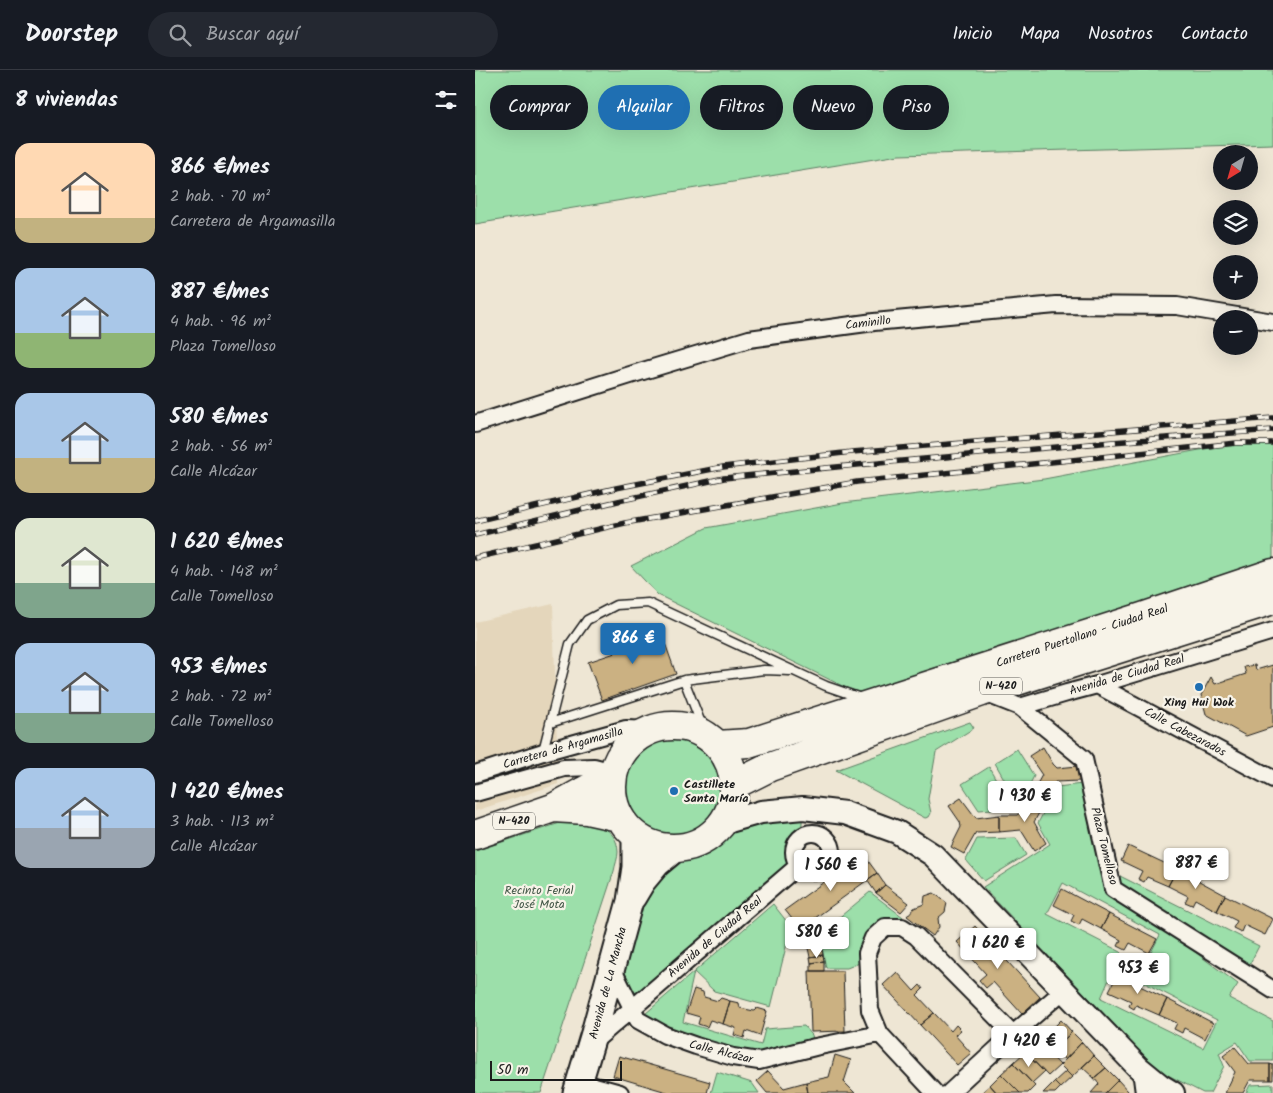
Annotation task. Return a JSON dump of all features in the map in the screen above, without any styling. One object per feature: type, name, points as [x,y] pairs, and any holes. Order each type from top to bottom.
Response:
[{"type":"highway","name":"Carretera Puertollano - Ciudad Real","points":[[711,741],[749,743],[1273,573]]},
{"type":"highway","name":"Carretera Puertollano - Ciudad Real","points":[[734,785],[770,767],[982,692],[1273,600]]},
{"type":"highway","name":"N-420","points":[[553,808],[587,810],[627,826],[647,843],[661,847],[675,849],[689,846],[702,841],[714,833],[723,823],[729,811],[734,785],[726,757],[711,741],[693,730],[665,727],[651,730],[638,737],[627,746],[619,758],[613,773],[612,790],[614,804],[627,826]]},
{"type":"highway","name":"N-420","points":[[475,835],[553,808],[613,773]]},
{"type":"main road","points":[[723,823],[761,812],[803,808],[845,813],[897,832],[933,855],[1138,1067],[1173,1093]]},
{"type":"main road","name":"Avenida de La Mancha","points":[[578,1088],[630,901],[635,867],[627,826]]},
{"type":"main road","name":"Avenida de La Mancha","points":[[630,901],[642,882],[657,864],[675,849]]},
{"type":"street","name":"Caminillo","points":[[475,424],[749,339],[874,322],[1057,305],[1177,306],[1273,322]]},
{"type":"street","name":"Avenida de Ciudad Real","points":[[1020,707],[1273,631]]},
{"type":"street","name":"Calle Cabezarados","points":[[1097,685],[1273,779]]},
{"type":"street","points":[[982,692],[1020,707]]},
{"type":"street","name":"Plaza Tomelloso","points":[[1020,707],[1084,759],[1113,889],[1273,990]]},
{"type":"street","name":"Carretera de Argamasilla","points":[[475,774],[543,752],[626,729],[651,730]]},
{"type":"street","name":"Carretera de Argamasilla","points":[[475,793],[564,768],[594,767],[613,773]]},
{"type":"street","name":"Avenida de Ciudad Real","points":[[591,1043],[799,866]]},
{"type":"street","points":[[935,1093],[881,1034],[870,1010],[867,953],[873,938],[885,927],[902,927],[916,936],[1013,1034]]},
{"type":"street","points":[[612,968],[631,1008]]},
{"type":"street","points":[[949,1093],[1064,990]]},
{"type":"street","name":"Calle Alcázar","points":[[631,1008],[638,1020],[665,1035],[733,1057],[759,1061],[815,1047],[881,1034]]},
{"type":"street","points":[[1138,1067],[1145,1093]]},
{"type":"street","points":[[578,1088],[620,1093]]},
{"type":"lane","points":[[543,752],[570,644],[587,620],[616,605],[648,604],[842,692],[875,702]]},
{"type":"lane","points":[[550,723],[684,680],[764,670],[794,671]]},
{"type":"lane","points":[[684,680],[711,741]]},
{"type":"shaded area","points":[[553,604],[558,784],[475,811],[475,622]]},
{"type":"green space","points":[[475,70],[1273,70],[1273,144],[899,155],[475,224]]},
{"type":"green space","points":[[1237,443],[1273,443],[1273,566],[875,702],[658,595],[631,566],[706,528],[843,503],[1044,479]]},
{"type":"green space","points":[[970,722],[974,728],[936,752],[928,799],[931,813],[929,817],[925,818],[836,770]]},
{"type":"green space","points":[[673,738],[693,742],[709,753],[720,769],[724,789],[720,809],[709,825],[693,836],[673,840],[653,836],[637,825],[626,809],[622,789],[626,769],[637,753],[653,742]]},
{"type":"green space","points":[[1017,749],[1034,776],[1022,800],[1016,800],[995,763]]},
{"type":"green space","points":[[989,767],[1010,804],[1007,808],[979,810],[962,784]]},
{"type":"green space","points":[[1082,784],[1113,889],[1120,876],[1259,946],[1245,973],[1164,929],[1238,984],[1229,998],[1273,1021],[1273,1061],[1250,1061],[1237,1042],[1219,1053],[1224,1066],[1210,1093],[1203,1093],[1158,1070],[983,887],[1050,844],[1038,823],[1057,787]],"holes":[[[1063,883],[1160,935],[1137,979],[1217,1020],[1203,1048],[1101,998],[1121,952],[1047,914]]]},
{"type":"green space","points":[[803,808],[801,837],[795,847],[795,859],[631,1008],[612,968],[630,901],[675,849],[702,841],[714,833],[723,823]]},
{"type":"green space","name":"Recinto Ferial José Mota","points":[[572,819],[602,827],[608,831],[617,843],[618,854],[541,1093],[475,1093],[475,851]]},
{"type":"green space","points":[[1016,838],[1026,855],[984,881],[966,860],[977,839]]},
{"type":"green space","points":[[870,892],[903,917],[902,927],[885,927],[867,960],[847,968],[826,968],[819,934]]},
{"type":"green space","points":[[773,904],[791,927],[771,1007],[714,991],[694,972],[683,1022],[761,1045],[765,1029],[804,1026],[812,1035],[815,1047],[759,1061],[638,1020]]},
{"type":"green space","points":[[717,1072],[752,1083],[759,1093],[711,1093]]},
{"type":"green space","points":[[1273,1084],[1273,1093],[1246,1093],[1250,1085]]},
{"type":"building","points":[[660,629],[676,674],[602,700],[588,662],[615,653],[612,646]]},
{"type":"building","points":[[1255,665],[1256,670],[1273,665],[1273,727],[1246,736],[1206,714],[1201,695],[1211,677],[1215,684],[1246,674],[1244,667]]},
{"type":"building","points":[[1043,747],[1057,768],[1078,766],[1080,781],[1055,782],[1045,802],[1031,795],[1042,775],[1029,756]]},
{"type":"building","points":[[1031,795],[1045,802],[1034,822],[1046,843],[1034,851],[1021,830],[999,832],[999,815],[1017,815],[1022,811]]},
{"type":"building","points":[[961,798],[976,818],[999,815],[999,832],[976,833],[964,854],[951,847],[961,827],[960,822],[949,806]]},
{"type":"building","points":[[1128,846],[1177,869],[1168,886],[1147,877],[1144,882],[1138,879],[1142,871],[1121,861]]},
{"type":"building","points":[[863,854],[877,873],[800,929],[785,910]]},
{"type":"building","points":[[1177,869],[1225,895],[1217,911],[1195,899],[1192,905],[1185,902],[1188,896],[1168,886]]},
{"type":"building","points":[[877,873],[885,885],[876,893],[867,880]]},
{"type":"building","points":[[885,885],[909,903],[901,912],[876,893]]},
{"type":"building","points":[[1062,889],[1109,914],[1101,929],[1082,919],[1079,925],[1071,921],[1074,915],[1054,905]]},
{"type":"building","points":[[934,893],[947,903],[945,912],[938,918],[939,927],[933,936],[907,916],[914,908],[924,904],[925,896]]},
{"type":"building","points":[[1225,895],[1273,919],[1265,935],[1244,925],[1241,932],[1233,928],[1237,921],[1217,911]]},
{"type":"building","points":[[1109,914],[1157,939],[1149,953],[1130,943],[1126,950],[1118,946],[1121,940],[1101,929]]},
{"type":"building","points":[[812,925],[817,935],[806,940],[802,934]]},
{"type":"building","points":[[975,926],[1040,997],[1022,1014],[993,982],[986,988],[979,980],[986,974],[957,942]]},
{"type":"building","points":[[817,935],[821,944],[808,948],[806,940]]},
{"type":"building","points":[[821,944],[823,955],[810,957],[808,948]]},
{"type":"building","points":[[823,955],[824,961],[811,963],[810,957]]},
{"type":"building","points":[[824,961],[824,971],[811,971],[811,963]]},
{"type":"building","points":[[809,971],[843,971],[845,1031],[811,1032]]},
{"type":"building","points":[[897,972],[914,991],[920,985],[923,989],[917,995],[934,1013],[920,1025],[883,985]]},
{"type":"building","points":[[1117,975],[1167,999],[1159,1015],[1136,1005],[1134,1009],[1129,1006],[1131,1001],[1109,991]]},
{"type":"building","points":[[694,989],[703,992],[704,997],[718,1001],[721,998],[730,1001],[723,1024],[710,1020],[707,1027],[698,1024],[700,1017],[686,1013]]},
{"type":"building","points":[[1167,999],[1213,1023],[1205,1039],[1184,1028],[1182,1033],[1174,1029],[1177,1023],[1159,1015]]},
{"type":"building","points":[[730,1001],[739,1003],[740,1008],[754,1011],[757,1008],[767,1011],[760,1036],[746,1031],[744,1038],[734,1035],[736,1028],[723,1024]]},
{"type":"building","points":[[934,1013],[951,1031],[956,1025],[961,1030],[955,1035],[971,1053],[957,1065],[920,1025]]},
{"type":"building","points":[[1061,1020],[1072,1032],[1049,1053],[1039,1042]]},
{"type":"building","points":[[1072,1032],[1082,1042],[1065,1060],[1055,1049]]},
{"type":"building","points":[[1037,1040],[1060,1065],[1048,1076],[1025,1052]]},
{"type":"building","points":[[1082,1042],[1094,1056],[1072,1077],[1060,1065]]},
{"type":"building","points":[[1235,1047],[1249,1064],[1270,1064],[1270,1080],[1250,1080],[1243,1093],[1225,1093],[1235,1072],[1223,1056]]},
{"type":"building","points":[[1025,1052],[1044,1072],[1032,1083],[1013,1063]]},
{"type":"building","points":[[835,1055],[851,1060],[844,1082],[855,1093],[808,1093],[806,1082],[829,1077]]},
{"type":"building","points":[[619,1056],[710,1082],[707,1093],[670,1093],[613,1076]]},
{"type":"building","points":[[1094,1056],[1106,1068],[1094,1078],[1082,1067]]},
{"type":"building","points":[[1013,1063],[1035,1086],[1028,1093],[1020,1093],[1001,1074]]},
{"type":"building","points":[[1270,1064],[1273,1065],[1273,1080],[1270,1080]]},
{"type":"building","points":[[1106,1068],[1118,1080],[1105,1093],[1091,1093],[1099,1084],[1094,1078]]},
{"type":"building","points":[[768,1071],[784,1088],[806,1082],[808,1093],[767,1093],[757,1081]]},
{"type":"building","points":[[1066,1071],[1072,1077],[1060,1088],[1054,1082]]},
{"type":"building","points":[[1001,1074],[1020,1093],[997,1093],[990,1085]]},
{"type":"building","points":[[1118,1080],[1128,1091],[1127,1093],[1105,1093]]},
{"type":"building","points":[[1054,1082],[1060,1088],[1055,1093],[1043,1093]]},
{"type":"building","points":[[990,1085],[997,1093],[981,1093]]},
{"type":"railway","points":[[475,521],[616,488],[723,467],[852,452],[1273,418]]},
{"type":"railway","points":[[475,535],[724,478],[1112,442],[1273,430]]},
{"type":"railway","points":[[475,558],[625,523],[857,482],[1237,443],[1273,443]]},
{"type":"place","name":"Xing Hui Wok","points":[[1199,687]]},
{"type":"place","name":"Castillete Santa María","points":[[674,791]]}]
